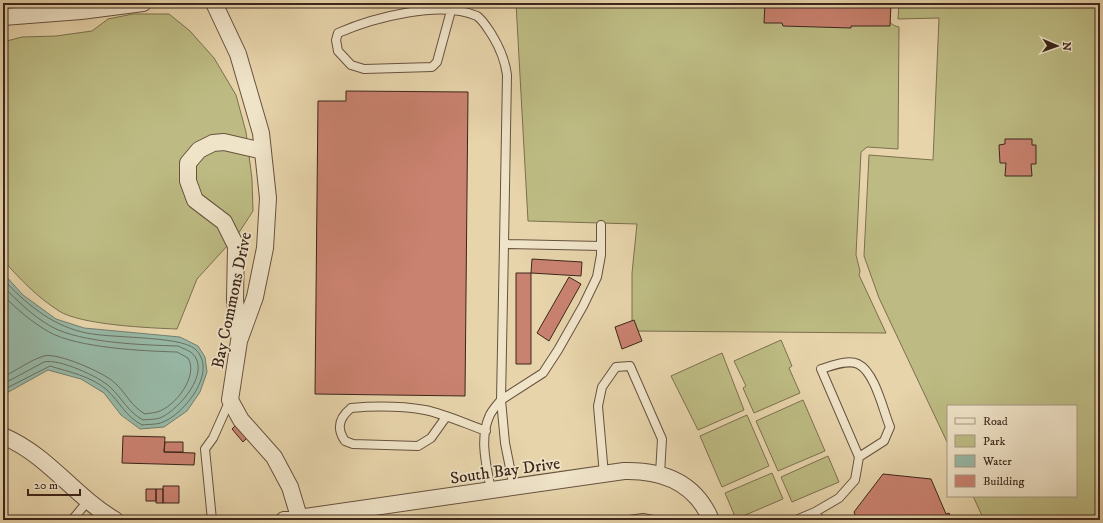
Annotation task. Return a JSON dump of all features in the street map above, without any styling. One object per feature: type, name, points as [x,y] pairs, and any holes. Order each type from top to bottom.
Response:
[{"type":"street","points":[[3,17],[81,11],[143,3]]},
{"type":"street","name":"Bay Commons Drive","points":[[214,3],[238,54],[261,133],[268,198],[265,248],[254,297],[239,341],[230,400]]},
{"type":"street","points":[[239,341],[235,300],[236,246],[224,222],[195,200],[188,181],[188,163],[199,150],[213,143],[224,142],[263,151]]},
{"type":"street","points":[[230,400],[241,420],[274,457],[290,487],[294,519]]},
{"type":"street","points":[[3,436],[29,450],[45,461],[101,512],[116,520]]},
{"type":"street","name":"South Bay Drive","points":[[294,519],[644,470],[660,474],[682,484],[698,498],[711,520]]},
{"type":"lane","points":[[452,7],[437,62],[432,67],[364,69],[351,65],[338,51],[336,40],[338,33],[357,25],[405,9],[434,5],[452,7],[469,11],[478,16],[493,37],[504,58],[507,88],[501,400],[505,443],[514,488]]},
{"type":"lane","points":[[491,491],[484,448],[489,417],[501,400],[543,373],[554,356],[583,306],[596,277],[601,246],[601,225]]},
{"type":"lane","points":[[504,244],[601,246]]},
{"type":"lane","points":[[796,520],[815,512],[839,498],[854,480],[859,457],[821,369],[841,364],[857,363],[866,370],[873,381],[890,427],[884,441],[859,457]]},
{"type":"lane","points":[[604,475],[598,406],[602,387],[616,367],[630,366],[662,439],[660,474]]},
{"type":"lane","points":[[212,520],[205,466],[205,449],[213,438],[230,400]]},
{"type":"lane","points":[[446,417],[431,438],[418,446],[353,444],[346,441],[340,430],[339,423],[342,417],[351,408],[371,407],[424,410],[446,417],[486,431]]},
{"type":"lane","points":[[72,520],[88,501]]},
{"type":"lane","points":[[815,512],[820,520]]},
{"type":"lane","points":[[629,520],[643,518],[653,520]]},
{"type":"green space","points":[[516,3],[890,3],[890,21],[895,26],[899,27],[898,149],[867,147],[861,152],[856,255],[860,271],[859,275],[886,333],[632,331],[632,273],[637,224],[528,221]]},
{"type":"green space","points":[[899,3],[1100,3],[1100,520],[984,520],[973,497],[1077,497],[1077,405],[947,405],[947,442],[879,298],[864,256],[869,155],[933,160],[939,18],[898,19]]},
{"type":"green space","points":[[133,14],[169,14],[190,31],[214,58],[236,95],[246,132],[252,179],[253,211],[238,234],[197,279],[177,329],[99,323],[69,316],[51,306],[36,294],[3,260],[3,42],[22,37],[56,36],[92,31],[108,19]]},
{"type":"green space","points":[[781,340],[792,366],[789,368],[800,393],[754,413],[743,388],[746,386],[734,361]]},
{"type":"green space","points":[[722,353],[744,410],[698,430],[671,376]]},
{"type":"green space","points":[[803,400],[825,451],[778,471],[756,421]]},
{"type":"green space","points":[[747,415],[769,466],[722,487],[700,436]]},
{"type":"green space","points":[[828,456],[839,482],[792,502],[781,477]]},
{"type":"green space","points":[[772,473],[783,499],[736,519],[725,493]]},
{"type":"water","points":[[3,273],[23,295],[56,319],[84,328],[180,337],[198,346],[205,357],[207,372],[200,392],[187,411],[164,427],[140,429],[121,415],[104,393],[81,379],[48,370],[3,395]]},
{"type":"building","points":[[765,3],[891,3],[890,26],[851,26],[851,28],[783,26],[782,23],[764,23]]},
{"type":"building","points":[[346,91],[468,92],[465,396],[315,394],[318,101],[346,101]]},
{"type":"building","points":[[1005,139],[1032,139],[1032,145],[1036,145],[1036,164],[1031,164],[1032,176],[1005,176],[1006,163],[1000,163],[999,145],[1005,144]]},
{"type":"building","points":[[532,259],[582,262],[581,276],[531,273]]},
{"type":"building","points":[[516,273],[531,273],[531,364],[516,364]]},
{"type":"building","points":[[569,277],[581,284],[549,341],[537,333]]},
{"type":"building","points":[[634,320],[642,341],[622,349],[615,327]]},
{"type":"building","points":[[238,423],[249,436],[243,442],[232,429]]},
{"type":"building","points":[[123,436],[165,437],[164,452],[195,453],[194,465],[122,463]]},
{"type":"building","points":[[165,442],[183,442],[183,452],[164,452]]},
{"type":"building","points":[[883,474],[931,479],[946,514],[949,513],[952,520],[857,520],[854,512]]},
{"type":"building","points":[[163,486],[179,486],[179,503],[163,503]]},
{"type":"building","points":[[146,489],[156,489],[156,501],[146,501]]},
{"type":"building","points":[[156,489],[163,489],[163,503],[156,503]]}]
